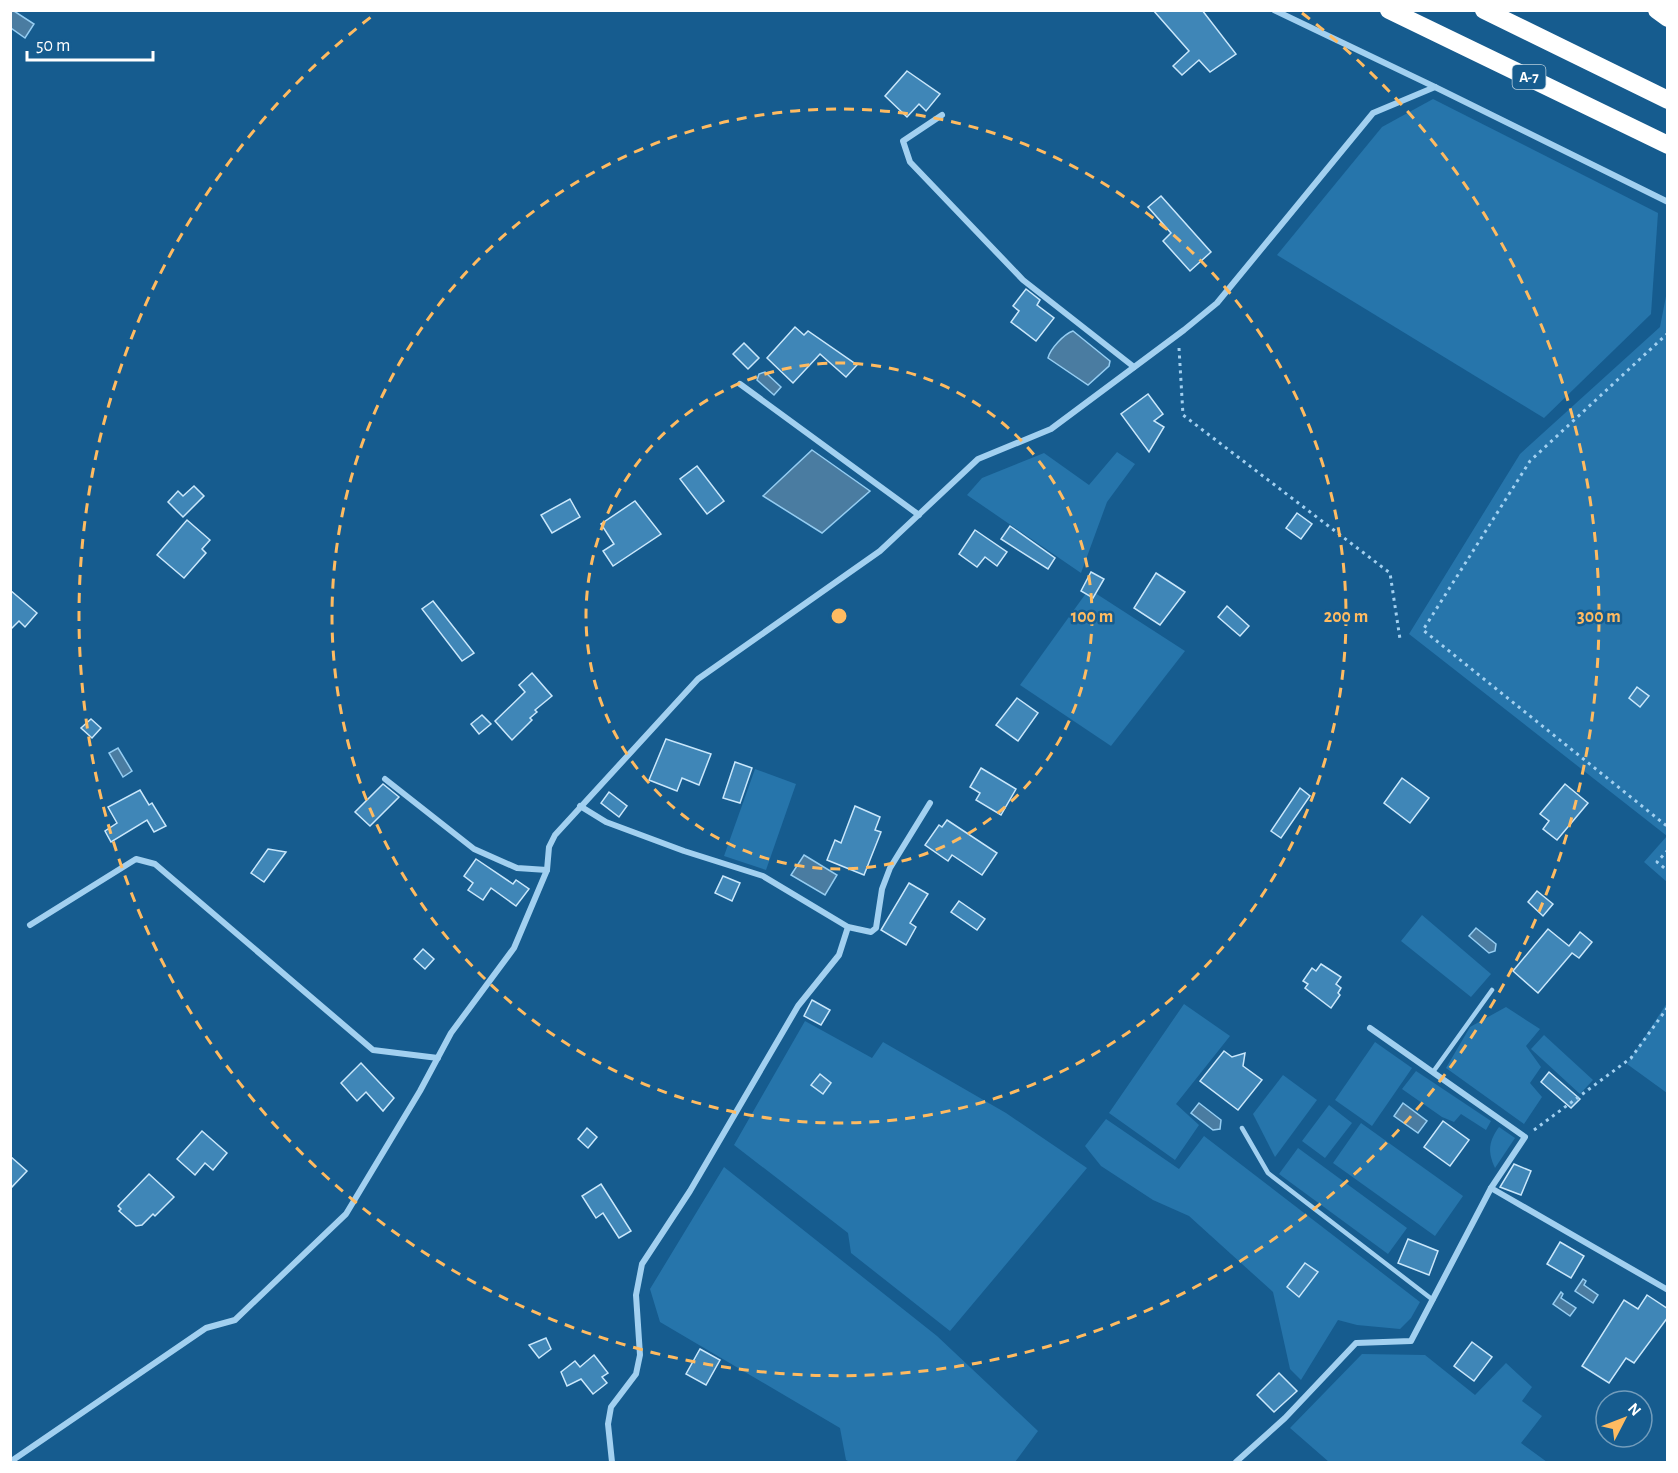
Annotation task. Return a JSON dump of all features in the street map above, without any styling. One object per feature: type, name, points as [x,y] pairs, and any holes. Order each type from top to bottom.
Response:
[{"type":"highway","name":"A-7","points":[[1389,10],[1668,145]]},
{"type":"highway","name":"A-7","points":[[1484,10],[1668,100]]},
{"type":"highway","points":[[1657,10],[1668,18]]},
{"type":"street","points":[[1274,10],[1668,202]]},
{"type":"street","points":[[10,1462],[206,1328],[235,1320],[328,1234],[346,1214],[451,1034],[514,948],[547,870],[552,841],[580,806],[698,679],[880,551],[978,459],[1052,429],[1217,303],[1373,113],[1435,87]]},
{"type":"street","points":[[942,116],[903,141],[910,162],[1023,280],[1134,367]]},
{"type":"street","points":[[740,384],[919,515]]},
{"type":"street","points":[[385,779],[474,849],[517,868],[547,870]]},
{"type":"street","points":[[580,806],[606,822],[684,851],[763,876],[848,927],[871,932],[876,928],[882,889],[890,868],[930,802]]},
{"type":"street","points":[[30,925],[136,859],[155,864],[373,1050],[438,1058]]},
{"type":"street","points":[[612,1462],[608,1424],[611,1407],[636,1374],[640,1354],[636,1295],[642,1264],[690,1191],[798,1006],[839,955],[848,927]]},
{"type":"street","points":[[1236,1462],[1285,1418],[1356,1343],[1412,1341],[1491,1188],[1525,1137],[1370,1028]]},
{"type":"street","points":[[1491,1188],[1668,1290]]},
{"type":"lane","points":[[1433,1072],[1492,990]]},
{"type":"lane","points":[[1242,1128],[1268,1173],[1433,1300]]},
{"type":"path","points":[[1668,333],[1530,461],[1423,630],[1668,827]]},
{"type":"path","points":[[1178,334],[1183,415],[1390,573],[1400,639]]},
{"type":"path","points":[[1668,850],[1658,862],[1668,871]]},
{"type":"path","points":[[1525,1137],[1631,1059],[1668,1007]]},
{"type":"shaded area","points":[[11,11],[34,24],[25,38],[11,28]]},
{"type":"shaded area","points":[[1433,99],[1658,213],[1651,314],[1544,418],[1277,255],[1382,127]]},
{"type":"shaded area","points":[[1667,291],[1667,836],[1409,634],[1520,454],[1660,327]]},
{"type":"shaded area","points":[[1073,331],[1110,361],[1109,366],[1088,385],[1048,358],[1058,342]]},
{"type":"shaded area","points":[[765,372],[781,387],[774,395],[757,380],[759,374]]},
{"type":"shaded area","points":[[812,450],[870,491],[822,533],[763,496]]},
{"type":"shaded area","points":[[1117,452],[1135,464],[1107,502],[1081,573],[967,495],[982,478],[1044,453],[1089,485]]},
{"type":"shaded area","points":[[1089,589],[1185,651],[1111,746],[1020,685]]},
{"type":"shaded area","points":[[118,748],[132,771],[123,777],[109,753]]},
{"type":"shaded area","points":[[755,769],[796,784],[766,870],[724,856]]},
{"type":"shaded area","points":[[1667,836],[1667,882],[1644,862]]},
{"type":"shaded area","points":[[804,855],[837,875],[825,895],[791,875]]},
{"type":"shaded area","points":[[1422,915],[1491,974],[1471,997],[1401,941]]},
{"type":"shaded area","points":[[1476,928],[1496,944],[1495,951],[1489,953],[1469,936]]},
{"type":"shaded area","points":[[1667,1003],[1667,1093],[1627,1064]]},
{"type":"shaded area","points":[[1184,1004],[1230,1036],[1176,1104],[1199,1125],[1175,1160],[1109,1113]]},
{"type":"shaded area","points":[[1506,1007],[1540,1029],[1526,1046],[1541,1067],[1530,1083],[1542,1097],[1524,1124],[1446,1068],[1470,1027]]},
{"type":"shaded area","points":[[805,1021],[872,1058],[883,1042],[1006,1113],[1087,1168],[950,1331],[851,1253],[848,1233],[734,1145]]},
{"type":"shaded area","points":[[1544,1035],[1593,1080],[1580,1094],[1531,1049]]},
{"type":"shaded area","points":[[1375,1042],[1412,1068],[1372,1126],[1335,1100]]},
{"type":"shaded area","points":[[1416,1071],[1491,1121],[1486,1130],[1461,1114],[1454,1122],[1442,1117],[1402,1089]]},
{"type":"shaded area","points":[[1283,1075],[1317,1100],[1275,1157],[1253,1114]]},
{"type":"shaded area","points":[[1199,1103],[1221,1120],[1220,1129],[1213,1130],[1191,1113]]},
{"type":"shaded area","points":[[1403,1103],[1427,1121],[1418,1133],[1394,1116]]},
{"type":"shaded area","points":[[1329,1105],[1352,1123],[1325,1158],[1302,1141]]},
{"type":"shaded area","points":[[1106,1119],[1179,1169],[1204,1136],[1420,1302],[1411,1318],[1400,1329],[1357,1325],[1338,1320],[1301,1380],[1290,1369],[1273,1292],[1189,1216],[1153,1200],[1101,1166],[1085,1146]]},
{"type":"shaded area","points":[[1361,1123],[1463,1196],[1435,1236],[1333,1163]]},
{"type":"shaded area","points":[[1499,1127],[1515,1138],[1495,1168],[1490,1146]]},
{"type":"shaded area","points":[[1298,1148],[1407,1228],[1388,1254],[1279,1174]]},
{"type":"shaded area","points":[[724,1167],[937,1336],[1038,1431],[1015,1462],[850,1462],[846,1460],[840,1428],[660,1322],[650,1289]]},
{"type":"shaded area","points":[[1583,1279],[1586,1281],[1584,1285],[1598,1295],[1593,1303],[1575,1291]]},
{"type":"shaded area","points":[[1561,1292],[1563,1294],[1561,1298],[1576,1308],[1570,1316],[1553,1304]]},
{"type":"shaded area","points":[[1362,1354],[1425,1355],[1475,1395],[1506,1363],[1532,1387],[1522,1401],[1542,1416],[1521,1443],[1547,1462],[1329,1462],[1290,1428]]},
{"type":"building","points":[[1153,10],[1202,10],[1236,54],[1210,72],[1199,60],[1182,75],[1173,66],[1189,51]]},
{"type":"building","points":[[907,71],[940,94],[926,111],[919,104],[907,117],[885,96]]},
{"type":"building","points":[[1161,196],[1211,252],[1190,271],[1163,241],[1171,233],[1148,207]]},
{"type":"building","points":[[1026,289],[1040,300],[1037,305],[1054,318],[1036,341],[1011,322],[1019,311],[1013,306]]},
{"type":"building","points":[[795,327],[804,335],[808,331],[857,365],[846,377],[820,354],[793,383],[767,358]]},
{"type":"building","points":[[744,343],[759,358],[748,369],[733,354]]},
{"type":"building","points":[[1148,394],[1163,414],[1154,421],[1164,427],[1149,452],[1121,414]]},
{"type":"building","points":[[697,466],[724,501],[707,514],[680,479]]},
{"type":"building","points":[[194,486],[204,496],[183,517],[168,502],[178,491],[183,496]]},
{"type":"building","points":[[570,499],[580,517],[552,533],[541,515]]},
{"type":"building","points":[[635,501],[661,534],[613,566],[603,551],[614,544],[601,524]]},
{"type":"building","points":[[1297,513],[1312,524],[1301,539],[1286,528]]},
{"type":"building","points":[[187,520],[210,540],[202,549],[206,553],[184,578],[157,555]]},
{"type":"building","points":[[1010,526],[1055,558],[1048,569],[1001,539]]},
{"type":"building","points":[[975,530],[1007,552],[997,566],[985,557],[977,567],[959,554]]},
{"type":"building","points":[[1091,572],[1104,579],[1093,598],[1081,591]]},
{"type":"building","points":[[1156,573],[1185,592],[1160,625],[1134,608]]},
{"type":"building","points":[[10,590],[37,613],[25,627],[19,621],[10,630]]},
{"type":"building","points":[[433,601],[474,653],[462,661],[422,609]]},
{"type":"building","points":[[1227,606],[1249,626],[1240,636],[1218,617]]},
{"type":"building","points":[[532,673],[552,696],[535,710],[537,712],[530,718],[532,720],[512,740],[495,721],[525,692],[519,685]]},
{"type":"building","points":[[1637,687],[1649,696],[1640,707],[1629,698]]},
{"type":"building","points":[[1017,698],[1038,713],[1018,741],[996,725]]},
{"type":"building","points":[[482,715],[491,724],[479,734],[471,724]]},
{"type":"building","points":[[91,719],[101,728],[92,738],[81,728]]},
{"type":"building","points":[[666,739],[711,754],[699,785],[682,778],[677,791],[649,780]]},
{"type":"building","points":[[735,762],[752,768],[740,803],[723,798]]},
{"type":"building","points":[[981,768],[1016,789],[1001,815],[976,800],[980,793],[970,787]]},
{"type":"building","points":[[1402,778],[1429,798],[1410,823],[1384,803]]},
{"type":"building","points":[[383,784],[399,797],[370,826],[355,812]]},
{"type":"building","points":[[1565,784],[1588,803],[1557,840],[1543,829],[1549,821],[1540,814]]},
{"type":"building","points":[[1300,788],[1310,796],[1281,838],[1271,831]]},
{"type":"building","points":[[140,790],[149,805],[152,803],[166,826],[154,832],[147,820],[111,842],[105,831],[117,823],[108,807]]},
{"type":"building","points":[[609,792],[627,806],[619,817],[601,803]]},
{"type":"building","points":[[855,806],[880,817],[875,830],[881,832],[864,875],[827,860],[835,840],[841,843]]},
{"type":"building","points":[[947,820],[997,853],[982,875],[952,855],[948,861],[925,845],[939,825],[942,827]]},
{"type":"building","points":[[268,849],[286,852],[264,882],[251,873]]},
{"type":"building","points":[[476,859],[513,884],[516,880],[529,889],[516,906],[491,888],[483,900],[468,890],[473,883],[464,876]]},
{"type":"building","points":[[723,876],[740,883],[732,901],[715,893]]},
{"type":"building","points":[[909,883],[928,894],[910,923],[916,927],[906,945],[881,930]]},
{"type":"building","points":[[1537,891],[1553,904],[1543,916],[1528,902]]},
{"type":"building","points":[[959,901],[985,919],[977,930],[951,912]]},
{"type":"building","points":[[1548,929],[1569,946],[1580,932],[1592,942],[1579,958],[1572,953],[1538,993],[1513,971]]},
{"type":"building","points":[[423,949],[434,959],[425,969],[414,959]]},
{"type":"building","points":[[1321,964],[1341,977],[1336,984],[1341,988],[1338,993],[1340,995],[1331,1008],[1305,988],[1308,984],[1303,981],[1312,968],[1316,971]]},
{"type":"building","points":[[812,1000],[830,1010],[821,1025],[804,1016]]},
{"type":"building","points":[[1224,1051],[1232,1057],[1245,1053],[1243,1066],[1262,1080],[1238,1110],[1200,1081]]},
{"type":"building","points":[[361,1063],[394,1098],[383,1111],[366,1092],[357,1101],[341,1083]]},
{"type":"building","points":[[1549,1072],[1580,1099],[1571,1108],[1541,1082]]},
{"type":"building","points":[[820,1074],[831,1083],[823,1094],[811,1085]]},
{"type":"building","points":[[1443,1121],[1469,1140],[1450,1166],[1424,1147]]},
{"type":"building","points":[[587,1128],[597,1137],[588,1148],[578,1139]]},
{"type":"building","points":[[202,1131],[227,1153],[213,1170],[205,1163],[195,1175],[177,1159]]},
{"type":"building","points":[[10,1156],[27,1171],[10,1189]]},
{"type":"building","points":[[1514,1164],[1531,1171],[1521,1195],[1500,1187]]},
{"type":"building","points":[[149,1174],[174,1197],[155,1216],[153,1214],[142,1225],[136,1226],[119,1211],[121,1209],[118,1206]]},
{"type":"building","points":[[601,1184],[631,1231],[619,1238],[603,1213],[596,1218],[582,1196]]},
{"type":"building","points":[[1408,1239],[1438,1251],[1429,1275],[1398,1263]]},
{"type":"building","points":[[1560,1242],[1584,1256],[1571,1278],[1547,1264]]},
{"type":"building","points":[[1305,1263],[1318,1272],[1299,1297],[1287,1287]]},
{"type":"building","points":[[1647,1295],[1668,1309],[1668,1317],[1634,1363],[1626,1358],[1609,1383],[1582,1366],[1624,1300],[1638,1309]]},
{"type":"building","points":[[546,1338],[551,1349],[539,1358],[529,1345]]},
{"type":"building","points":[[1472,1342],[1492,1357],[1474,1381],[1454,1366]]},
{"type":"building","points":[[700,1349],[720,1360],[706,1385],[686,1374]]},
{"type":"building","points":[[594,1355],[608,1373],[602,1377],[607,1383],[593,1394],[581,1379],[567,1386],[561,1372],[575,1361],[580,1367]]},
{"type":"building","points":[[1279,1373],[1297,1391],[1274,1412],[1257,1395]]}]
